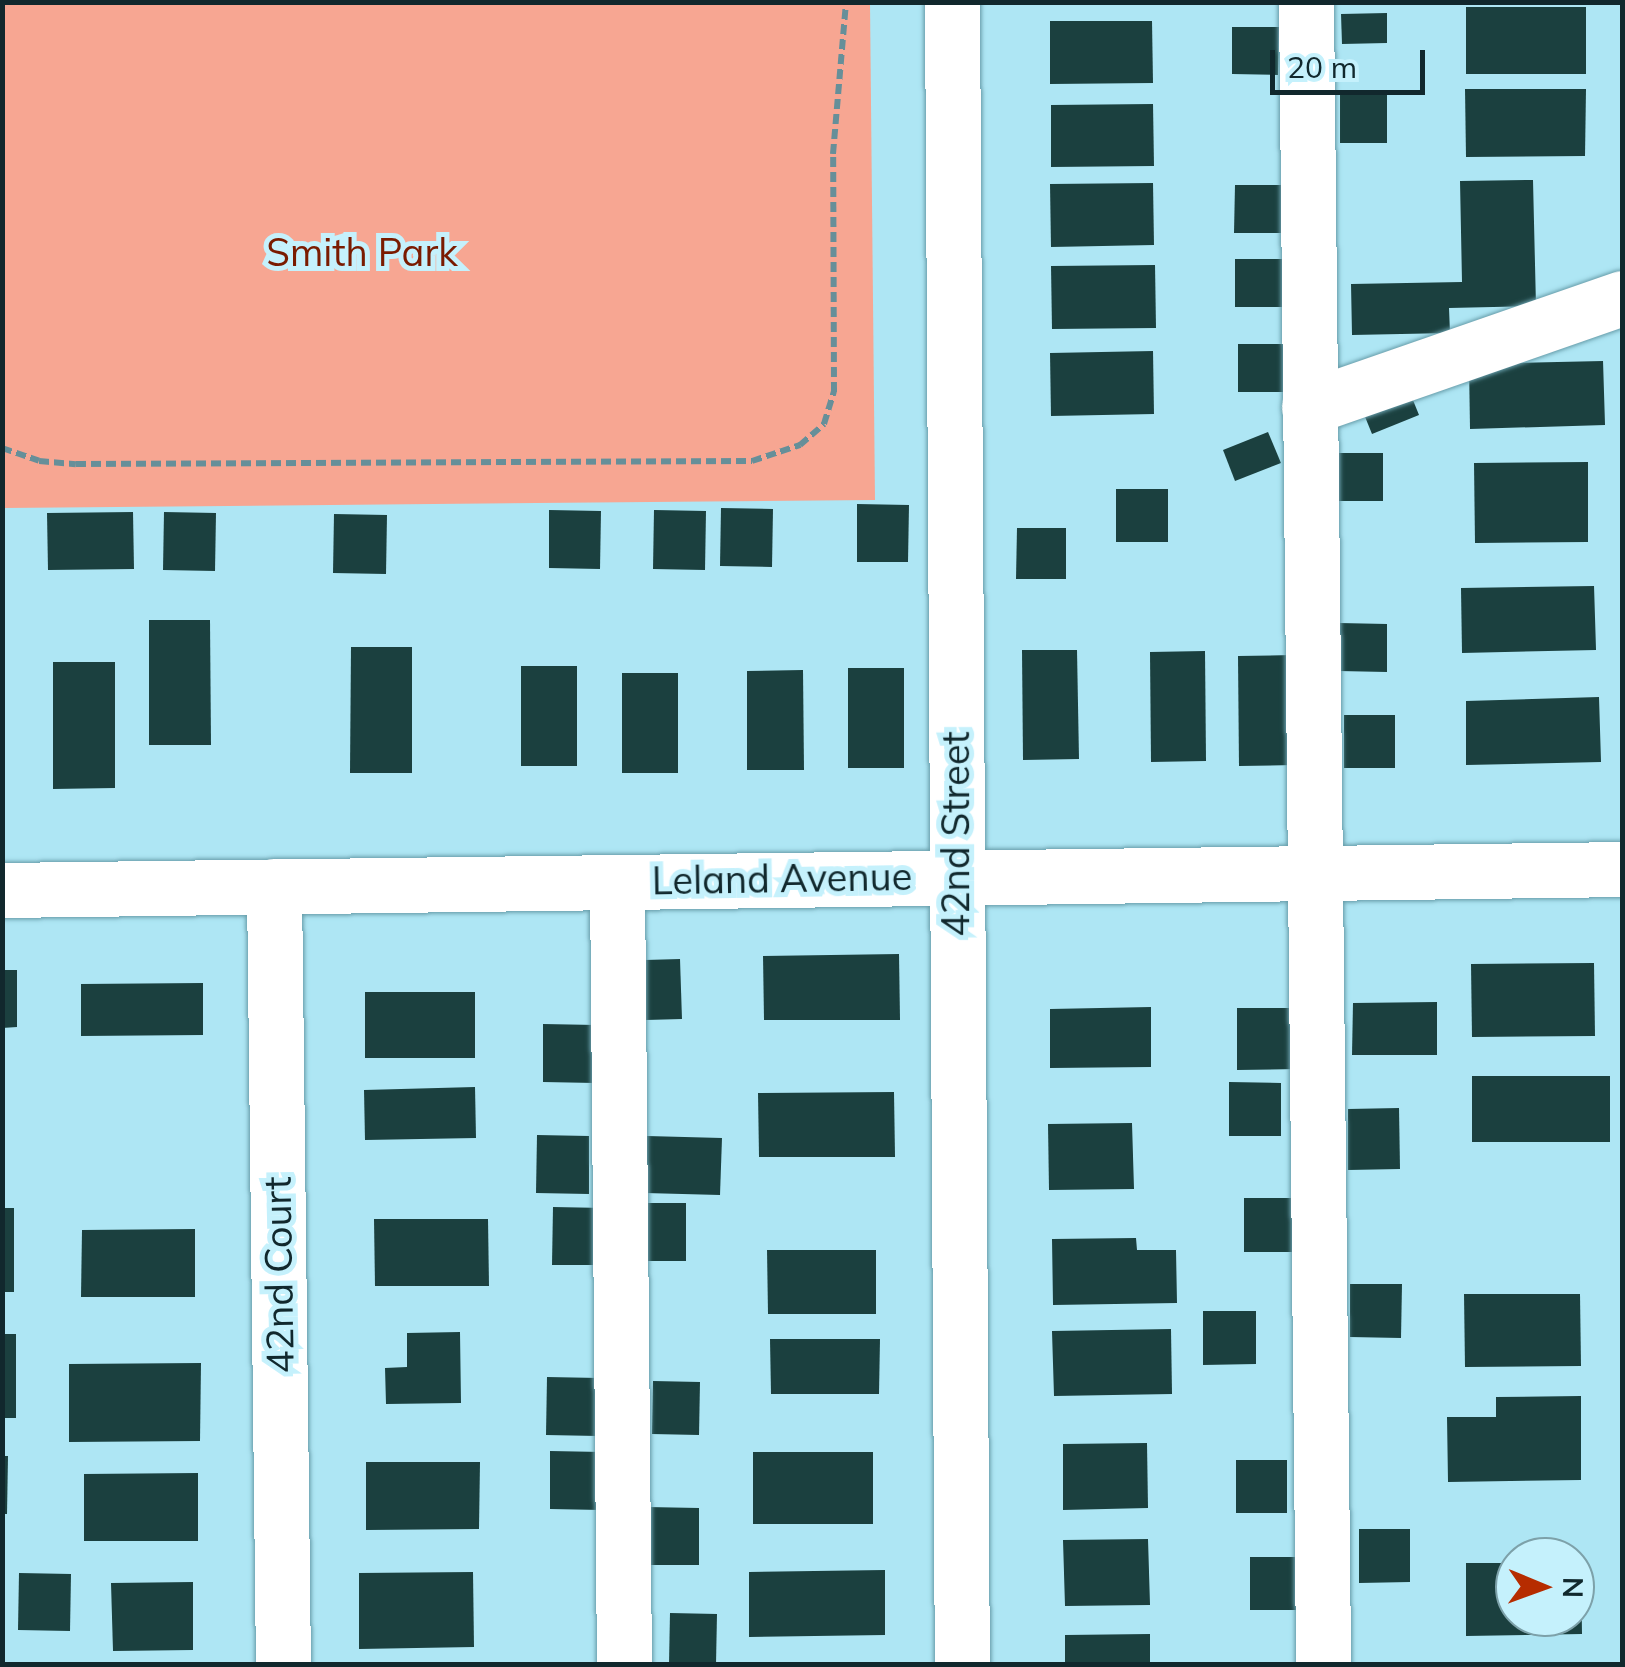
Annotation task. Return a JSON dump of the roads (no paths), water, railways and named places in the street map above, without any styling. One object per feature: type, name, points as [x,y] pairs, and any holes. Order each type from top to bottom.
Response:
[{"type":"street","name":"42nd Street","points":[[952,2],[962,1664]]},
{"type":"street","points":[[1306,2],[1323,1664]]},
{"type":"street","points":[[1309,406],[1622,298]]},
{"type":"street","name":"Leland Avenue","points":[[2,890],[1622,869]]},
{"type":"street","points":[[617,882],[624,1664]]},
{"type":"street","name":"42nd Court","points":[[274,886],[283,1664]]},
{"type":"park label","name":"Smith Park","points":[[362,253]]}]
